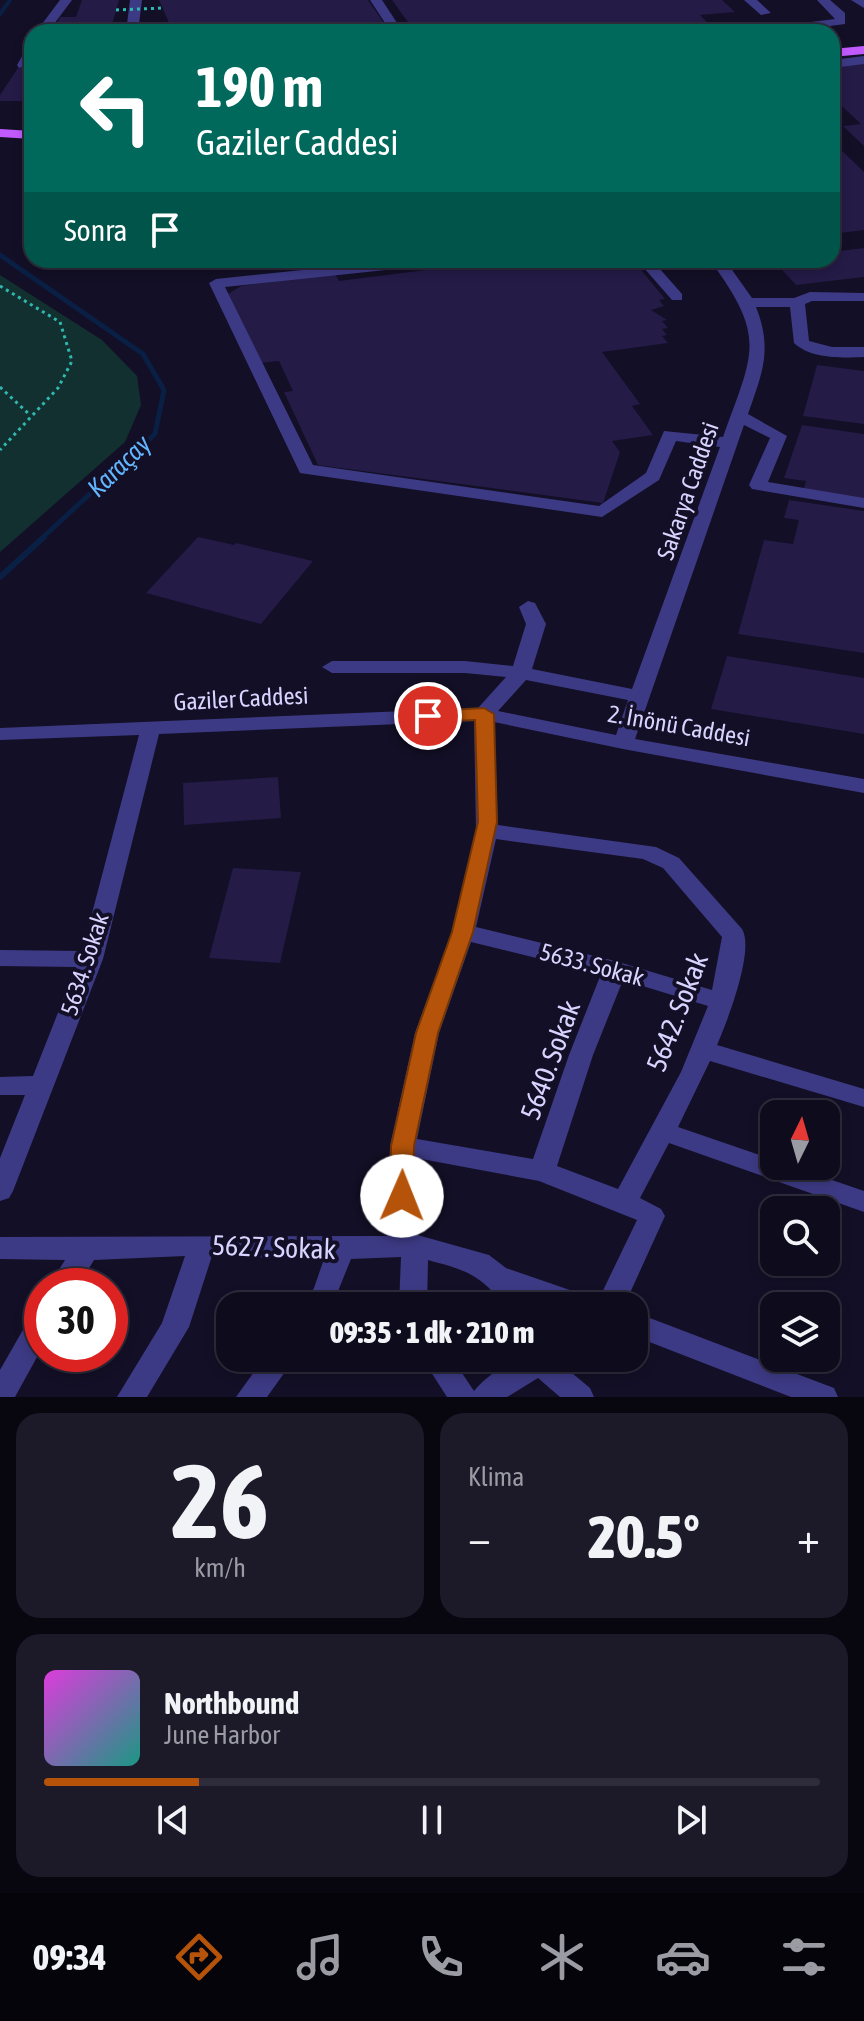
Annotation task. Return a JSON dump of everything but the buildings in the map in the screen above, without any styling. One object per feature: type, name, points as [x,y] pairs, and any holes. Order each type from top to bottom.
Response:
[{"type":"main road","points":[[840,52],[864,50]]},
{"type":"main road","points":[[0,133],[24,134]]},
{"type":"street","points":[[48,24],[66,0]]},
{"type":"street","points":[[133,24],[136,0]]},
{"type":"street","points":[[376,0],[392,24]]},
{"type":"street","points":[[750,0],[765,13]]},
{"type":"street","points":[[823,0],[841,15],[841,22],[824,24]]},
{"type":"street","points":[[857,0],[864,5]]},
{"type":"street","points":[[840,63],[864,60]]},
{"type":"street","points":[[363,268],[216,283],[306,469],[602,512],[653,476],[670,435],[730,443]]},
{"type":"street","points":[[651,268],[677,297]]},
{"type":"street","name":"Sakarya Caddesi","points":[[623,743],[758,362],[760,342],[754,312],[723,268]]},
{"type":"street","points":[[748,303],[797,302],[810,296],[864,297]]},
{"type":"street","points":[[797,302],[802,343],[810,348],[864,352]]},
{"type":"street","points":[[739,416],[779,436],[758,485],[864,503]]},
{"type":"street","points":[[412,1292],[403,1146],[427,1033],[463,932],[487,831],[484,714],[521,673],[536,624],[528,607]]},
{"type":"street","points":[[332,667],[465,667],[521,673],[641,697]]},
{"type":"street","name":"Gaziler Caddesi","points":[[0,734],[484,714]]},
{"type":"street","name":"2. İnönü Caddesi","points":[[484,714],[623,743],[864,786]]},
{"type":"street","name":"5634. Sokak","points":[[0,1191],[91,959],[150,730]]},
{"type":"street","name":"5642. Sokak","points":[[487,831],[648,852],[671,863],[734,935],[733,957],[721,1001],[702,1049],[624,1202]]},
{"type":"street","name":"5633. Sokak","points":[[463,932],[615,969],[721,1001]]},
{"type":"street","points":[[0,958],[91,959]]},
{"type":"street","name":"5640. Sokak","points":[[542,1171],[581,1055],[615,969]]},
{"type":"street","points":[[702,1049],[864,1098]]},
{"type":"street","points":[[0,1086],[42,1085]]},
{"type":"street","points":[[662,1131],[864,1202]]},
{"type":"street","points":[[403,1146],[542,1171],[652,1216],[617,1292]]},
{"type":"street","points":[[131,1397],[175,1327],[202,1245]]},
{"type":"street","name":"5627. Sokak","points":[[0,1248],[202,1245],[341,1249],[408,1245],[479,1263],[496,1276],[542,1292]]},
{"type":"street","points":[[74,1268],[86,1249]]},
{"type":"street","points":[[326,1292],[341,1249]]},
{"type":"street","points":[[496,1276],[510,1292]]},
{"type":"street","points":[[648,1329],[824,1397]]},
{"type":"street","points":[[0,1396],[24,1354]]},
{"type":"street","points":[[250,1397],[270,1372]]},
{"type":"street","points":[[446,1372],[463,1397]]},
{"type":"street","points":[[486,1397],[521,1372]]},
{"type":"street","points":[[553,1372],[580,1397]]},
{"type":"path","points":[[116,10],[163,8]]},
{"type":"path","points":[[0,286],[60,322],[72,361],[58,388],[0,450]]},
{"type":"path","points":[[0,387],[30,415]]},
{"type":"green space","points":[[0,275],[102,340],[137,376],[141,405],[125,442],[0,552]]},
{"type":"waterway","name":"Karaçay","points":[[0,14],[10,0]]},
{"type":"waterway","name":"Karaçay","points":[[0,255],[143,354],[164,390],[155,434],[41,539]]},
{"type":"waterway","name":"Karaçay","points":[[0,577],[44,537]]},
{"type":"route","points":[[402,1196],[403,1146],[427,1033],[463,932],[488,822],[484,714],[428,716]]}]
